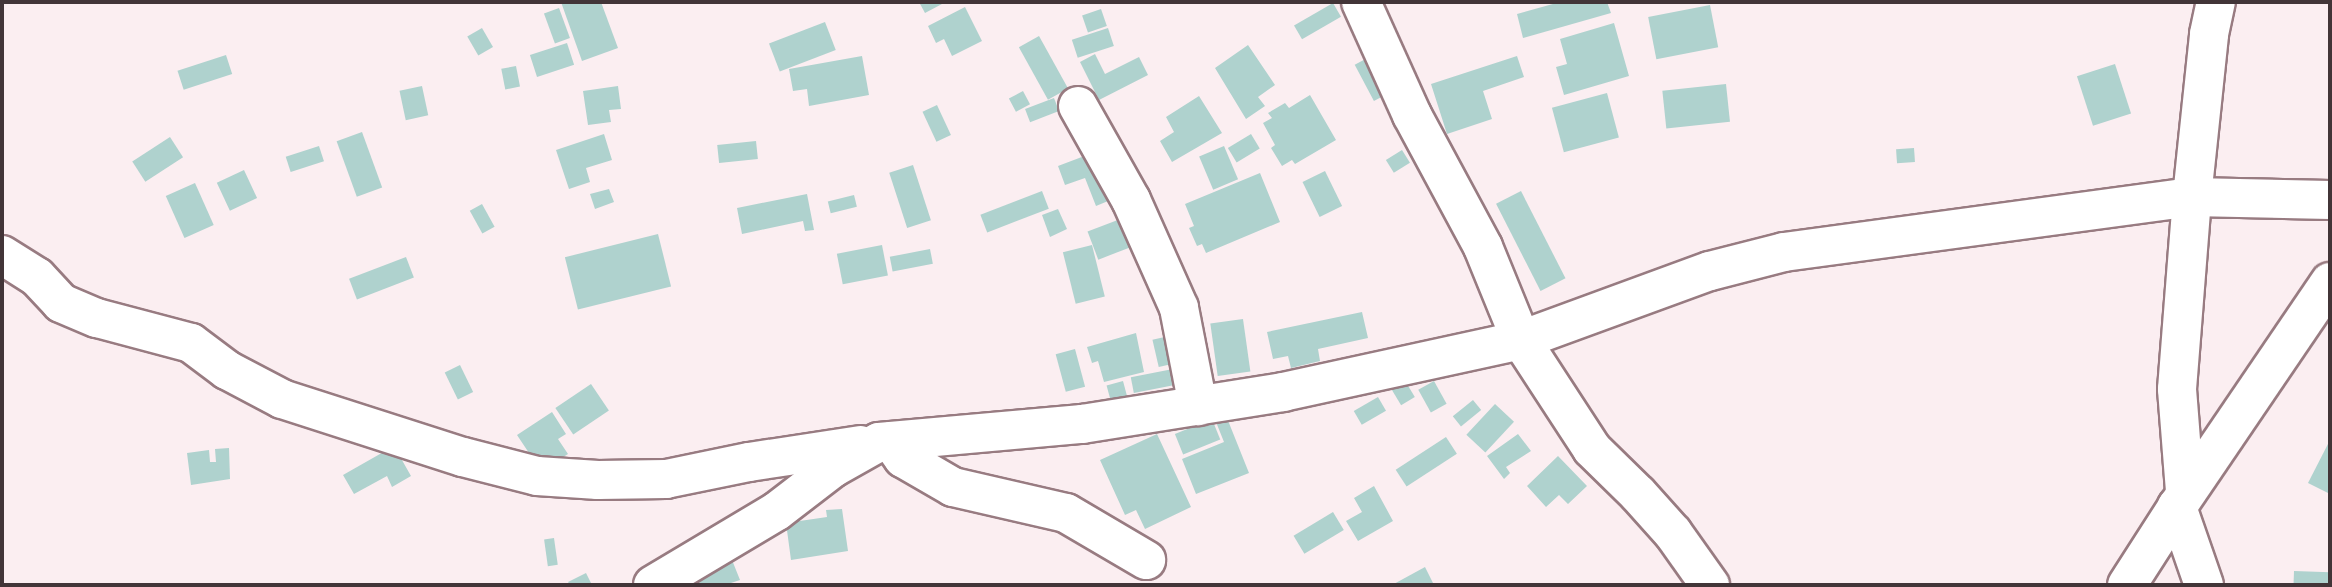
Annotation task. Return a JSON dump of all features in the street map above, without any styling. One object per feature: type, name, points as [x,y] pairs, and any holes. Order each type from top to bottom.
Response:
[{"type":"street","points":[[1361,2],[1412,115],[1483,247],[1521,340],[1592,449],[1673,533],[1710,585]]},
{"type":"street","points":[[2204,585],[2181,499],[2177,388],[2192,197],[2209,34],[2216,2]]},
{"type":"street","points":[[1078,106],[1131,200],[1178,308],[1198,405]]},
{"type":"street","points":[[2,255],[37,276],[61,303],[97,318],[191,343],[227,370],[282,399],[463,457],[537,476],[611,481],[666,479],[749,462],[885,442],[1082,424],[1283,392],[1521,340],[1710,271],[1784,252],[2192,197],[2330,200]]},
{"type":"street","points":[[2127,585],[2181,499],[2330,282]]},
{"type":"street","points":[[885,442],[903,458],[953,487],[1066,513],[1146,560]]},
{"type":"street","points":[[653,585],[777,511],[833,468],[885,442]]},
{"type":"building","points":[[561,2],[601,2],[618,48],[582,61]]},
{"type":"building","points":[[919,2],[941,2],[942,4],[925,13]]},
{"type":"building","points":[[1560,2],[1607,2],[1611,13],[1523,38],[1517,14]]},
{"type":"building","points":[[1333,3],[1341,17],[1302,39],[1294,26]]},
{"type":"building","points":[[1710,5],[1718,47],[1656,59],[1648,17]]},
{"type":"building","points":[[965,7],[982,41],[952,56],[944,39],[936,43],[928,26]]},
{"type":"building","points":[[559,8],[570,38],[555,44],[544,13]]},
{"type":"building","points":[[1101,9],[1107,26],[1088,33],[1082,16]]},
{"type":"building","points":[[825,22],[836,50],[780,72],[769,44]]},
{"type":"building","points":[[1614,23],[1629,76],[1564,95],[1556,67],[1567,64],[1560,39]]},
{"type":"building","points":[[482,28],[493,47],[478,56],[467,36]]},
{"type":"building","points":[[1108,28],[1114,46],[1078,58],[1072,40]]},
{"type":"building","points":[[1039,36],[1068,88],[1048,100],[1019,47]]},
{"type":"building","points":[[567,43],[574,65],[537,77],[530,55]]},
{"type":"building","points":[[1248,45],[1275,85],[1258,97],[1265,106],[1246,119],[1215,68]]},
{"type":"building","points":[[1095,54],[1105,74],[1139,57],[1148,75],[1099,100],[1080,62]]},
{"type":"building","points":[[1375,54],[1394,90],[1374,101],[1355,65]]},
{"type":"building","points":[[226,55],[232,74],[184,90],[177,71]]},
{"type":"building","points":[[862,56],[869,95],[809,106],[807,89],[793,91],[789,69]]},
{"type":"building","points":[[1517,56],[1524,77],[1483,91],[1492,119],[1447,134],[1431,84]]},
{"type":"building","points":[[2115,64],[2131,113],[2093,126],[2077,76]]},
{"type":"building","points":[[516,66],[520,87],[505,89],[501,69]]},
{"type":"building","points":[[1726,84],[1730,122],[1666,128],[1662,91]]},
{"type":"building","points":[[422,86],[428,115],[406,120],[400,91]]},
{"type":"building","points":[[618,86],[621,109],[609,110],[611,122],[588,125],[583,91]]},
{"type":"building","points":[[1023,91],[1030,104],[1016,112],[1009,99]]},
{"type":"building","points":[[1607,93],[1619,137],[1564,152],[1552,108]]},
{"type":"building","points":[[1310,95],[1336,140],[1295,164],[1292,160],[1282,166],[1271,148],[1275,145],[1263,123],[1272,118],[1268,113],[1285,103],[1289,108]]},
{"type":"building","points":[[1199,96],[1222,133],[1172,162],[1160,141],[1174,132],[1166,117]]},
{"type":"building","points":[[1054,98],[1059,111],[1030,122],[1025,109]]},
{"type":"building","points":[[937,105],[951,135],[936,142],[922,112]]},
{"type":"building","points":[[362,132],[382,187],[357,197],[337,141]]},
{"type":"building","points":[[604,134],[612,160],[586,168],[590,182],[569,189],[556,150]]},
{"type":"building","points":[[1251,134],[1260,149],[1237,162],[1228,148]]},
{"type":"building","points":[[170,137],[183,157],[145,182],[132,162]]},
{"type":"building","points":[[756,141],[758,159],[719,163],[717,145]]},
{"type":"building","points":[[319,146],[324,161],[291,172],[286,157]]},
{"type":"building","points":[[1224,146],[1238,179],[1213,190],[1199,157]]},
{"type":"building","points":[[1914,148],[1915,162],[1897,163],[1896,149]]},
{"type":"building","points":[[1402,150],[1410,163],[1394,173],[1386,160]]},
{"type":"building","points":[[1095,152],[1113,199],[1096,206],[1085,178],[1065,185],[1058,166]]},
{"type":"building","points":[[913,165],[931,220],[907,228],[889,173]]},
{"type":"building","points":[[244,170],[257,198],[230,211],[217,183]]},
{"type":"building","points":[[1325,171],[1342,206],[1320,217],[1303,182]]},
{"type":"building","points":[[1260,173],[1280,222],[1206,253],[1202,244],[1197,246],[1189,228],[1194,226],[1185,204]]},
{"type":"building","points":[[195,183],[214,225],[184,238],[166,196]]},
{"type":"building","points":[[609,189],[614,202],[595,209],[590,194]]},
{"type":"building","points":[[1042,191],[1049,209],[987,232],[980,215]]},
{"type":"building","points":[[1521,191],[1565,278],[1541,291],[1496,204]]},
{"type":"building","points":[[807,194],[814,230],[805,231],[803,221],[742,234],[737,208]]},
{"type":"building","points":[[854,195],[857,207],[831,213],[828,202]]},
{"type":"building","points":[[482,204],[495,227],[482,234],[470,211]]},
{"type":"building","points":[[1058,209],[1067,229],[1050,237],[1042,215]]},
{"type":"building","points":[[1123,218],[1134,246],[1098,260],[1088,232]]},
{"type":"building","points":[[658,234],[671,286],[578,310],[565,257]]},
{"type":"building","points":[[882,245],[888,275],[843,284],[837,254]]},
{"type":"building","points":[[1092,245],[1105,296],[1076,304],[1063,252]]},
{"type":"building","points":[[930,249],[933,264],[893,272],[890,257]]},
{"type":"building","points":[[406,257],[414,278],[357,299],[349,279]]},
{"type":"building","points":[[1362,312],[1368,338],[1318,349],[1320,361],[1291,368],[1288,356],[1273,359],[1267,332]]},
{"type":"building","points":[[1243,319],[1250,371],[1218,376],[1210,324]]},
{"type":"building","points":[[1136,333],[1144,372],[1104,382],[1098,361],[1092,363],[1087,347]]},
{"type":"building","points":[[1169,336],[1175,363],[1159,367],[1152,340]]},
{"type":"building","points":[[1075,349],[1085,387],[1066,392],[1056,354]]},
{"type":"building","points":[[460,365],[473,392],[458,399],[445,372]]},
{"type":"building","points":[[1173,369],[1176,385],[1134,393],[1131,377]]},
{"type":"building","points":[[1404,379],[1415,397],[1401,405],[1390,387]]},
{"type":"building","points":[[1123,381],[1127,396],[1111,401],[1107,385]]},
{"type":"building","points":[[1434,381],[1447,404],[1431,412],[1418,390]]},
{"type":"building","points":[[591,384],[609,411],[573,435],[555,408]]},
{"type":"building","points":[[1378,397],[1386,411],[1362,425],[1354,411]]},
{"type":"building","points":[[1473,400],[1481,410],[1461,426],[1453,416]]},
{"type":"building","points":[[1495,404],[1514,422],[1485,452],[1466,435]]},
{"type":"building","points":[[552,412],[566,434],[558,439],[568,454],[541,471],[517,435]]},
{"type":"building","points":[[1227,418],[1249,473],[1196,494],[1182,459],[1224,442],[1216,422]]},
{"type":"building","points":[[1212,419],[1220,439],[1183,454],[1175,434]]},
{"type":"building","points":[[1157,434],[1191,507],[1145,529],[1136,510],[1125,515],[1100,460]]},
{"type":"building","points":[[1518,434],[1531,451],[1506,467],[1510,473],[1504,479],[1487,456]]},
{"type":"building","points":[[1446,437],[1457,454],[1407,486],[1396,470]]},
{"type":"building","points":[[2330,440],[2330,494],[2308,483]]},
{"type":"building","points":[[394,446],[411,476],[392,487],[387,476],[354,494],[343,475]]},
{"type":"building","points":[[229,448],[230,479],[191,485],[187,453],[209,450],[210,462],[216,462],[215,449]]},
{"type":"building","points":[[1558,456],[1587,486],[1568,504],[1559,495],[1546,507],[1527,486]]},
{"type":"building","points":[[1374,486],[1393,521],[1358,541],[1346,521],[1362,512],[1354,498]]},
{"type":"building","points":[[842,509],[848,551],[791,560],[786,523],[827,517],[826,510]]},
{"type":"building","points":[[1333,512],[1344,530],[1304,554],[1294,536]]},
{"type":"building","points":[[554,538],[558,565],[548,566],[544,539]]},
{"type":"building","points":[[732,560],[740,580],[725,585],[674,585]]},
{"type":"building","points":[[1425,567],[1434,585],[1392,585]]},
{"type":"building","points":[[2294,571],[2330,572],[2330,585],[2294,585]]},
{"type":"building","points":[[586,573],[592,585],[570,585],[568,582]]}]
